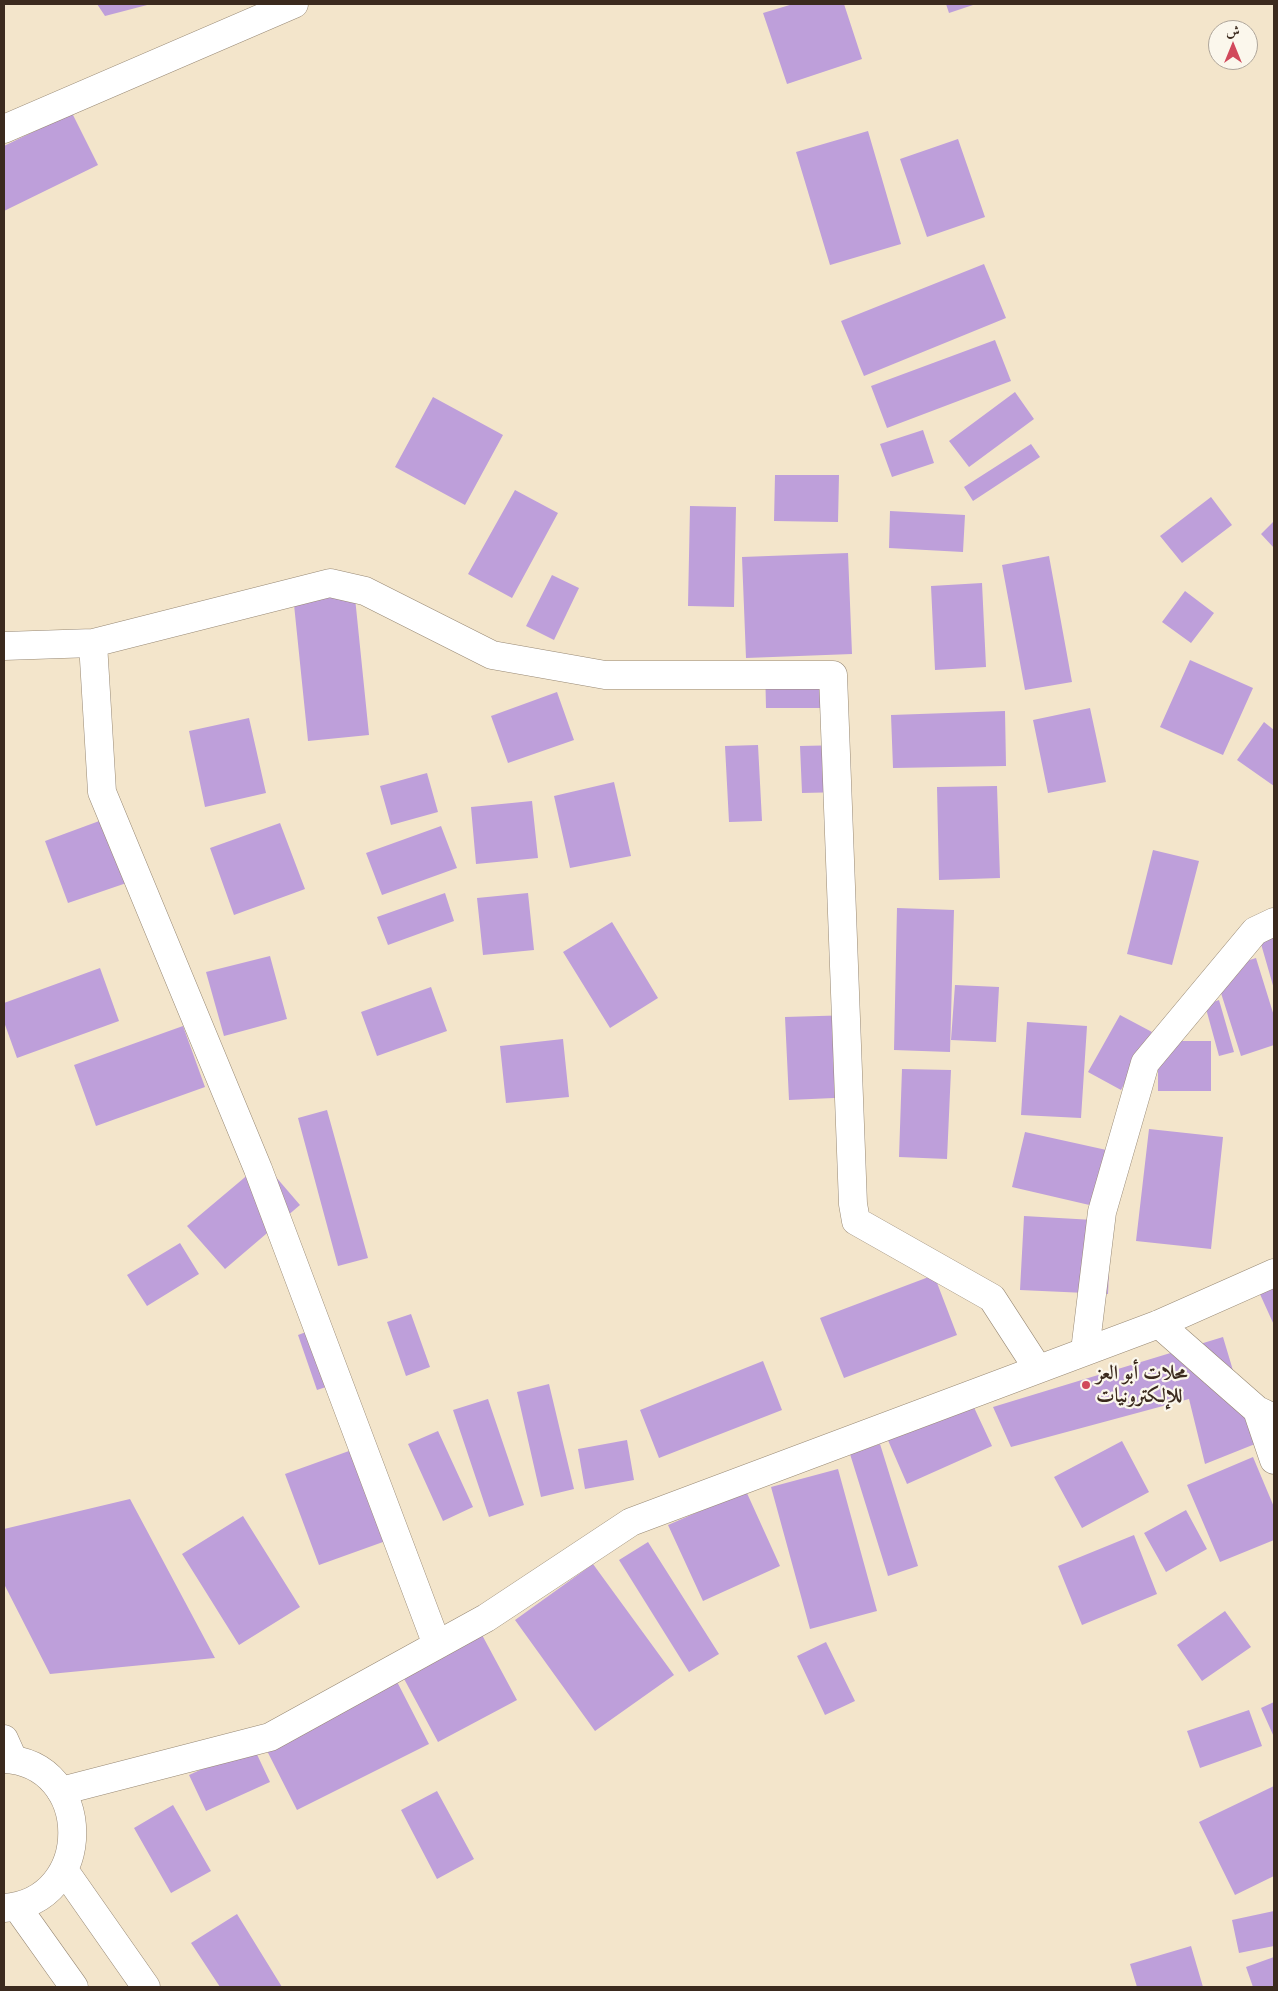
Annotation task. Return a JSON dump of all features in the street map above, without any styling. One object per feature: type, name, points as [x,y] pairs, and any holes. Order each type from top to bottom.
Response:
[{"type":"street","points":[[4,129],[294,4]]},
{"type":"street","points":[[4,646],[93,643],[330,583],[365,591],[492,655],[605,675],[833,675],[853,1204],[856,1221],[992,1298],[1038,1368]]},
{"type":"street","points":[[93,643],[102,792],[258,1169],[437,1645]]},
{"type":"street","points":[[1085,1351],[1102,1212],[1145,1063],[1255,931],[1274,922]]},
{"type":"street","points":[[62,1791],[270,1737],[486,1618],[631,1522],[1159,1324],[1274,1273]]},
{"type":"street","points":[[1159,1324],[1266,1414],[1274,1460]]},
{"type":"street","points":[[7,1752],[40,1770],[62,1791],[72,1817],[73,1844],[64,1870],[44,1894],[10,1907],[74,1987]]},
{"type":"street","points":[[64,1870],[146,1987]]},
{"type":"building","points":[[97,4],[151,4],[105,16]]},
{"type":"building","points":[[793,4],[844,4],[862,59],[787,84],[763,13]]},
{"type":"building","points":[[946,4],[976,4],[949,13]]},
{"type":"building","points":[[72,113],[98,165],[4,211],[4,146]]},
{"type":"building","points":[[868,131],[901,244],[830,265],[796,152]]},
{"type":"building","points":[[958,139],[985,217],[927,237],[900,159]]},
{"type":"building","points":[[984,264],[1006,318],[864,376],[841,321]]},
{"type":"building","points":[[995,340],[1011,381],[887,428],[871,386]]},
{"type":"building","points":[[1015,392],[1034,419],[969,467],[949,441]]},
{"type":"building","points":[[433,397],[503,435],[465,505],[395,467]]},
{"type":"building","points":[[923,430],[934,463],[892,477],[880,444]]},
{"type":"building","points":[[1031,444],[1040,457],[973,501],[964,487]]},
{"type":"building","points":[[775,475],[839,475],[838,522],[774,521]]},
{"type":"building","points":[[515,490],[558,513],[512,598],[468,574]]},
{"type":"building","points":[[1211,497],[1232,525],[1182,563],[1160,536]]},
{"type":"building","points":[[690,506],[736,507],[734,607],[688,606]]},
{"type":"building","points":[[890,511],[965,515],[963,552],[889,548]]},
{"type":"building","points":[[1274,521],[1274,548],[1261,534]]},
{"type":"building","points":[[848,553],[852,654],[746,658],[742,557]]},
{"type":"building","points":[[1049,556],[1072,682],[1025,690],[1002,565]]},
{"type":"building","points":[[552,575],[579,588],[554,640],[526,626]]},
{"type":"building","points":[[353,578],[369,735],[308,741],[292,585]]},
{"type":"building","points":[[982,583],[986,667],[935,670],[931,586]]},
{"type":"building","points":[[1185,591],[1214,613],[1191,643],[1162,622]]},
{"type":"building","points":[[1190,660],[1253,688],[1223,755],[1160,727]]},
{"type":"building","points":[[765,665],[843,665],[843,708],[766,708]]},
{"type":"building","points":[[557,692],[574,740],[508,763],[491,716]]},
{"type":"building","points":[[1090,708],[1106,782],[1048,793],[1033,720]]},
{"type":"building","points":[[1005,711],[1006,766],[893,768],[891,715]]},
{"type":"building","points":[[249,718],[266,793],[205,807],[189,731]]},
{"type":"building","points":[[1264,722],[1274,730],[1274,786],[1237,760]]},
{"type":"building","points":[[758,745],[762,821],[729,822],[725,746]]},
{"type":"building","points":[[844,745],[845,792],[802,793],[800,746]]},
{"type":"building","points":[[427,773],[438,812],[391,825],[380,786]]},
{"type":"building","points":[[614,782],[631,856],[570,868],[554,796]]},
{"type":"building","points":[[997,786],[1000,878],[939,880],[937,787]]},
{"type":"building","points":[[532,801],[538,858],[476,864],[471,807]]},
{"type":"building","points":[[121,813],[144,877],[68,903],[45,841]]},
{"type":"building","points":[[280,823],[305,889],[234,915],[210,848]]},
{"type":"building","points":[[441,826],[457,868],[382,895],[366,853]]},
{"type":"building","points":[[1153,850],[1199,861],[1172,965],[1127,954]]},
{"type":"building","points":[[445,893],[454,921],[388,945],[377,917]]},
{"type":"building","points":[[528,893],[534,950],[483,955],[477,898]]},
{"type":"building","points":[[897,908],[954,910],[950,1052],[894,1050]]},
{"type":"building","points":[[612,922],[658,998],[610,1028],[563,952]]},
{"type":"building","points":[[1274,933],[1274,989],[1259,937]]},
{"type":"building","points":[[270,956],[287,1019],[224,1036],[206,972]]},
{"type":"building","points":[[1256,958],[1274,1016],[1274,1045],[1241,1056],[1214,971]]},
{"type":"building","points":[[100,968],[119,1021],[17,1058],[4,1022],[4,1003]]},
{"type":"building","points":[[955,985],[999,987],[996,1042],[951,1040]]},
{"type":"building","points":[[431,987],[447,1031],[377,1056],[361,1012]]},
{"type":"building","points":[[1219,1000],[1234,1052],[1219,1056],[1205,1005]]},
{"type":"building","points":[[853,1015],[856,1097],[789,1100],[785,1017]]},
{"type":"building","points":[[1120,1015],[1152,1032],[1121,1090],[1088,1072]]},
{"type":"building","points":[[1027,1022],[1087,1026],[1081,1118],[1021,1115]]},
{"type":"building","points":[[183,1026],[205,1087],[96,1126],[74,1065]]},
{"type":"building","points":[[563,1039],[569,1097],[506,1103],[500,1046]]},
{"type":"building","points":[[1158,1041],[1211,1041],[1211,1091],[1158,1091]]},
{"type":"building","points":[[902,1069],[951,1070],[947,1159],[899,1157]]},
{"type":"building","points":[[327,1110],[368,1258],[338,1266],[298,1118]]},
{"type":"building","points":[[1149,1129],[1223,1137],[1211,1249],[1136,1241]]},
{"type":"building","points":[[1025,1132],[1111,1151],[1098,1207],[1012,1187]]},
{"type":"building","points":[[263,1162],[300,1205],[225,1269],[187,1226]]},
{"type":"building","points":[[1024,1216],[1111,1221],[1108,1294],[1020,1290]]},
{"type":"building","points":[[180,1243],[199,1274],[147,1306],[127,1275]]},
{"type":"building","points":[[934,1275],[957,1335],[844,1378],[820,1318]]},
{"type":"building","points":[[1274,1284],[1274,1325],[1259,1292]]},
{"type":"building","points":[[411,1314],[430,1367],[406,1376],[387,1322]]},
{"type":"building","points":[[314,1329],[335,1384],[317,1390],[298,1335]]},
{"type":"building","points":[[1223,1337],[1255,1444],[1205,1464],[1189,1399],[1011,1447],[993,1407]]},
{"type":"building","points":[[763,1361],[782,1410],[659,1458],[640,1410]]},
{"type":"building","points":[[549,1384],[574,1489],[541,1497],[517,1392]]},
{"type":"building","points":[[488,1399],[524,1505],[489,1517],[453,1410]]},
{"type":"building","points":[[971,1401],[992,1446],[907,1484],[887,1438]]},
{"type":"building","points":[[438,1431],[473,1507],[443,1521],[408,1444]]},
{"type":"building","points":[[627,1440],[634,1480],[585,1489],[578,1449]]},
{"type":"building","points":[[1122,1441],[1149,1492],[1082,1528],[1054,1477]]},
{"type":"building","points":[[374,1442],[408,1533],[319,1565],[285,1474]]},
{"type":"building","points":[[880,1444],[918,1566],[888,1576],[850,1454]]},
{"type":"building","points":[[1253,1457],[1274,1507],[1274,1540],[1220,1562],[1187,1485]]},
{"type":"building","points":[[838,1469],[877,1611],[810,1629],[771,1487]]},
{"type":"building","points":[[746,1491],[780,1566],[703,1601],[668,1525]]},
{"type":"building","points":[[130,1499],[215,1658],[50,1674],[4,1584],[4,1529]]},
{"type":"building","points":[[1186,1510],[1207,1549],[1166,1572],[1144,1533]]},
{"type":"building","points":[[243,1516],[300,1607],[239,1645],[182,1554]]},
{"type":"building","points":[[1134,1535],[1157,1594],[1082,1625],[1058,1566]]},
{"type":"building","points":[[648,1542],[719,1654],[689,1672],[619,1560]]},
{"type":"building","points":[[593,1564],[674,1675],[595,1731],[515,1620]]},
{"type":"building","points":[[1225,1611],[1251,1647],[1202,1681],[1177,1645]]},
{"type":"building","points":[[474,1620],[517,1700],[438,1742],[395,1662]]},
{"type":"building","points":[[826,1642],[855,1701],[825,1715],[797,1656]]},
{"type":"building","points":[[391,1670],[429,1744],[297,1810],[259,1735]]},
{"type":"building","points":[[1274,1702],[1274,1737],[1261,1708]]},
{"type":"building","points":[[1249,1710],[1262,1746],[1200,1768],[1187,1731]]},
{"type":"building","points":[[253,1746],[270,1782],[206,1811],[189,1775]]},
{"type":"building","points":[[1274,1786],[1274,1876],[1235,1895],[1199,1822]]},
{"type":"building","points":[[437,1791],[474,1859],[437,1879],[401,1810]]},
{"type":"building","points":[[173,1805],[211,1871],[171,1893],[134,1828]]},
{"type":"building","points":[[1274,1911],[1274,1946],[1239,1953],[1232,1920]]},
{"type":"building","points":[[237,1914],[282,1987],[220,1987],[191,1943]]},
{"type":"building","points":[[1191,1946],[1203,1987],[1137,1987],[1130,1964]]},
{"type":"building","points":[[1274,1957],[1274,1987],[1253,1987],[1246,1967]]},
{"type":"place","name":"محلات أبو العز للإلكترونيات","points":[[1086,1385]]}]
